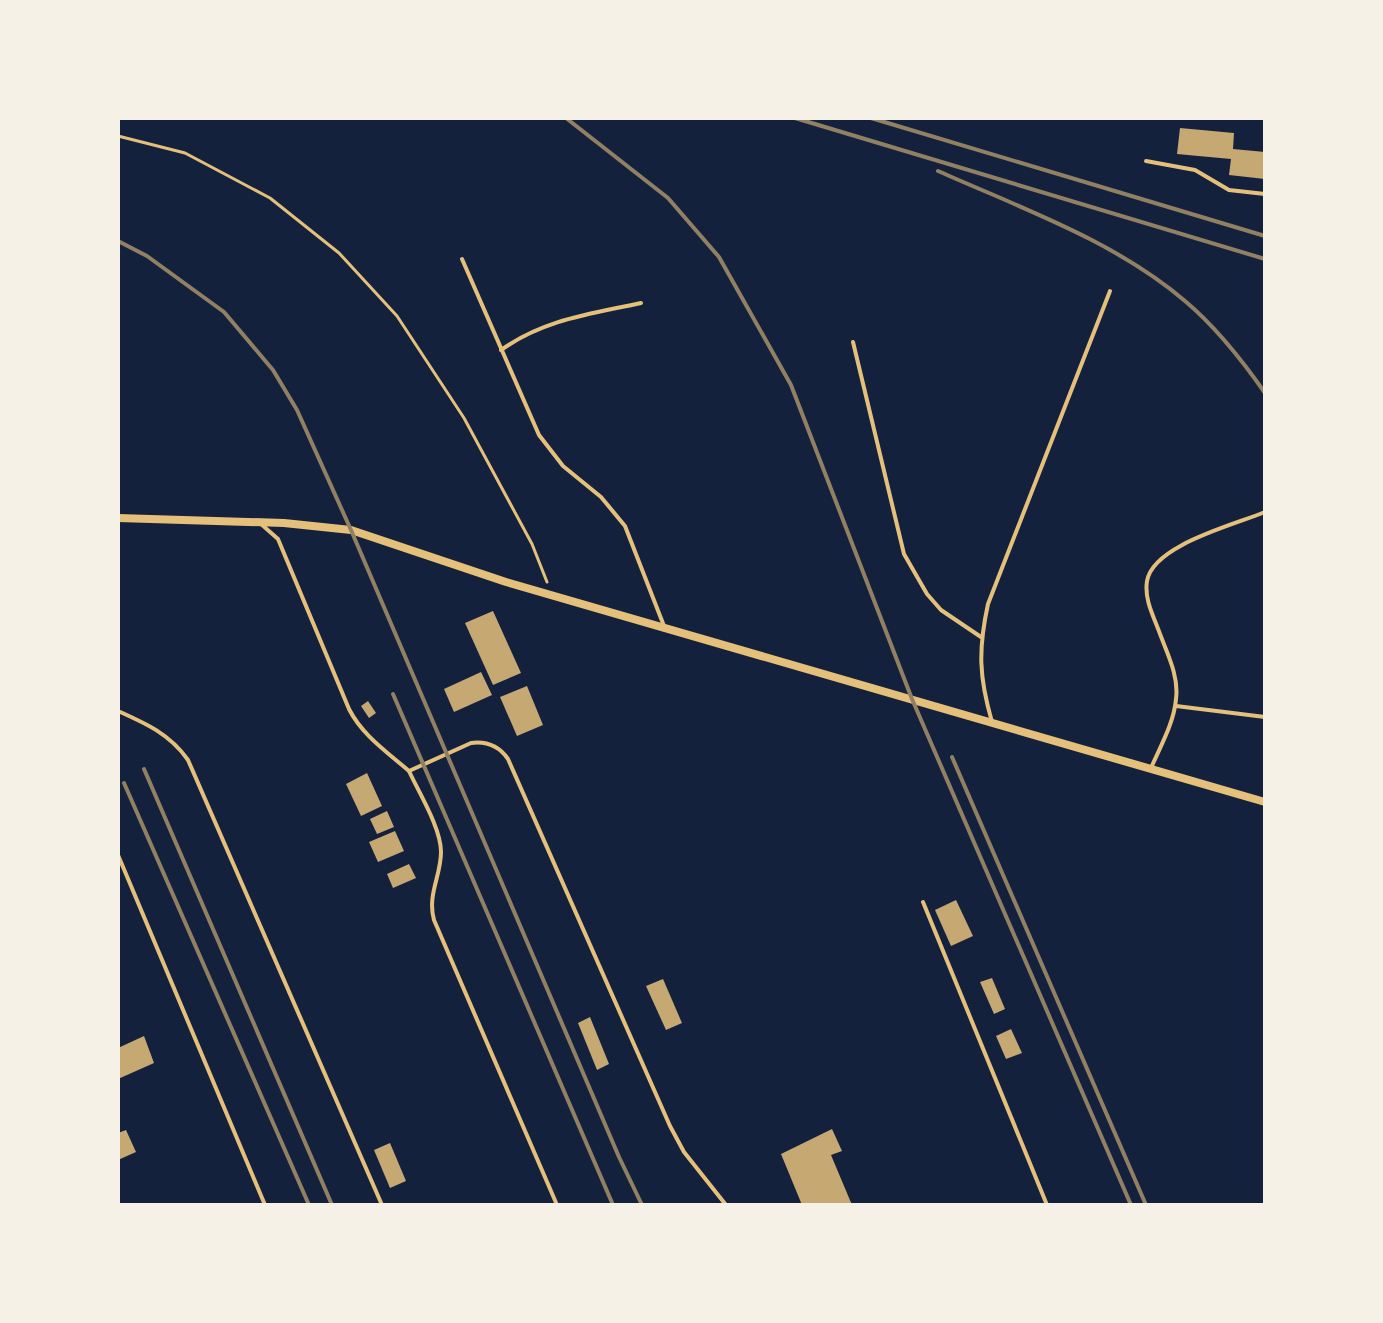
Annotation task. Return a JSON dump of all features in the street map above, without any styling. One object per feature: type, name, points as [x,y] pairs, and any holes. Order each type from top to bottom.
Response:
[{"type":"street","points":[[118,518],[259,522],[351,530],[506,582],[1265,802]]},
{"type":"lane","points":[[1146,161],[1195,170],[1229,190],[1265,194]]},
{"type":"lane","points":[[462,259],[530,416],[550,451],[563,466],[615,510],[625,526],[664,626]]},
{"type":"lane","points":[[993,725],[981,679],[981,637],[999,576],[1110,291]]},
{"type":"lane","points":[[501,350],[536,328],[553,322],[641,303]]},
{"type":"lane","points":[[853,342],[904,554],[927,594],[941,610],[981,637]]},
{"type":"lane","points":[[1151,768],[1175,706],[1176,680],[1149,605],[1148,577],[1153,566],[1172,549],[1265,512]]},
{"type":"lane","points":[[259,522],[278,539],[354,718],[370,738],[409,771],[440,842],[440,861],[431,896],[434,920],[557,1205]]},
{"type":"lane","points":[[1175,706],[1265,717]]},
{"type":"lane","points":[[118,711],[167,737],[188,760],[382,1205]]},
{"type":"lane","points":[[409,771],[471,743],[488,744],[503,753],[670,1126],[684,1152],[726,1205]]},
{"type":"lane","points":[[118,855],[265,1205]]},
{"type":"lane","points":[[923,902],[1047,1205]]},
{"type":"path","points":[[118,136],[185,153],[270,198],[339,253],[397,316],[464,418],[532,544],[551,593]]},
{"type":"building","points":[[1180,128],[1234,133],[1233,149],[1265,152],[1265,179],[1229,175],[1231,159],[1177,154]]},
{"type":"building","points":[[493,611],[521,673],[493,685],[465,623]]},
{"type":"building","points":[[481,672],[492,695],[454,712],[444,689]]},
{"type":"building","points":[[527,686],[543,725],[517,736],[500,697]]},
{"type":"building","points":[[368,701],[376,713],[369,718],[361,706]]},
{"type":"building","points":[[367,773],[382,806],[361,816],[346,784]]},
{"type":"building","points":[[387,811],[394,827],[377,834],[370,819]]},
{"type":"building","points":[[395,831],[404,851],[378,862],[369,842]]},
{"type":"building","points":[[409,864],[416,878],[393,888],[387,874]]},
{"type":"building","points":[[956,900],[973,936],[951,946],[935,910]]},
{"type":"building","points":[[992,978],[1005,1009],[994,1014],[980,982]]},
{"type":"building","points":[[663,979],[682,1023],[666,1030],[646,986]]},
{"type":"building","points":[[590,1017],[609,1064],[597,1070],[578,1023]]},
{"type":"building","points":[[1011,1029],[1022,1053],[1006,1059],[996,1036]]},
{"type":"building","points":[[144,1036],[154,1063],[118,1079],[118,1048]]},
{"type":"building","points":[[832,1129],[842,1151],[831,1155],[852,1205],[802,1205],[781,1154]]},
{"type":"building","points":[[126,1130],[136,1152],[118,1160],[118,1133]]},
{"type":"building","points":[[390,1143],[406,1181],[390,1188],[374,1150]]},
{"type":"railway","points":[[566,118],[668,198],[719,257],[791,385],[912,699],[1131,1205]]},
{"type":"railway","points":[[795,118],[1265,259]]},
{"type":"railway","points":[[871,118],[1265,236]]},
{"type":"railway","points":[[938,171],[1066,227],[1158,280],[1207,322],[1238,356],[1265,393]]},
{"type":"railway","points":[[118,241],[147,256],[224,312],[273,370],[297,410],[642,1205]]},
{"type":"railway","points":[[393,694],[613,1205]]},
{"type":"railway","points":[[952,757],[1146,1205]]},
{"type":"railway","points":[[144,769],[332,1205]]},
{"type":"railway","points":[[124,783],[309,1205]]}]
